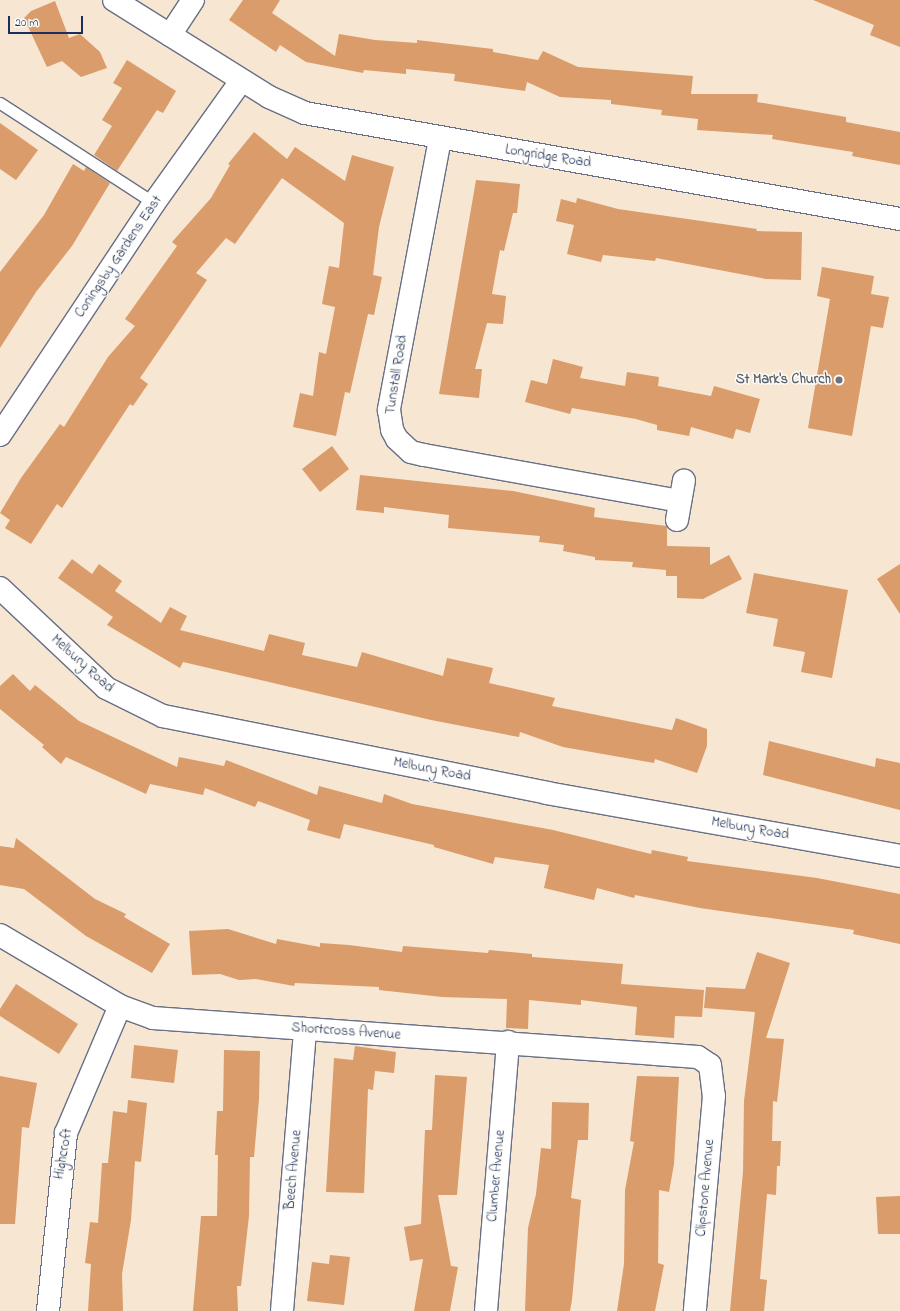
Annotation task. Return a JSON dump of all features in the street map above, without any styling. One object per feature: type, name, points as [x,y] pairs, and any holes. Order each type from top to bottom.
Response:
[{"type":"street","name":"Longridge Road","points":[[114,0],[241,80],[305,113],[440,139],[900,220]]},
{"type":"street","points":[[170,35],[193,0]]},
{"type":"street","name":"Coningsby Gardens East","points":[[0,436],[154,203],[241,80]]},
{"type":"street","name":"Tunstall Road","points":[[440,139],[389,410],[392,430],[397,439],[411,452],[424,455],[680,501]]},
{"type":"street","name":"Melbury Road","points":[[2,593],[106,688],[163,716],[547,793],[900,856]]},
{"type":"street","name":"Shortcross Avenue","points":[[0,935],[120,1006],[153,1018],[689,1054],[710,1065]]},
{"type":"street","name":"Highcroft","points":[[48,1311],[66,1133],[120,1006]]},
{"type":"street","name":"Beech Avenue","points":[[282,1311],[305,1029]]},
{"type":"street","name":"Clumber Avenue","points":[[486,1311],[508,1042]]},
{"type":"street","name":"Clipstone Avenue","points":[[695,1311],[714,1096],[710,1065]]},
{"type":"lane","points":[[0,103],[154,203]]},
{"type":"building","points":[[243,0],[280,0],[272,13],[335,56],[339,34],[375,40],[417,43],[417,40],[493,49],[493,52],[538,60],[543,51],[578,67],[693,76],[691,94],[758,94],[757,102],[846,117],[846,122],[900,132],[900,165],[852,156],[853,152],[772,139],[773,135],[697,130],[698,119],[661,115],[662,110],[611,104],[611,100],[560,97],[527,82],[525,91],[454,81],[455,74],[406,69],[406,74],[364,70],[363,73],[306,62],[280,45],[276,52],[229,20]]},
{"type":"building","points":[[813,0],[900,0],[900,47],[870,35],[874,25]]},
{"type":"building","points":[[55,1],[69,38],[80,34],[100,52],[107,68],[81,77],[62,61],[47,67],[24,18],[31,11]]},
{"type":"building","points":[[127,60],[176,91],[163,113],[157,110],[117,171],[94,155],[112,126],[102,120],[122,88],[113,83]]},
{"type":"building","points":[[0,123],[38,150],[16,180],[0,169]]},
{"type":"building","points":[[254,132],[287,159],[295,147],[345,181],[352,155],[394,167],[379,227],[373,275],[382,277],[374,315],[368,314],[350,393],[345,392],[336,436],[293,427],[300,393],[313,396],[319,352],[326,354],[335,307],[322,304],[329,266],[339,268],[344,223],[282,178],[235,244],[226,238],[196,273],[207,280],[140,378],[148,384],[133,406],[130,404],[62,508],[57,504],[31,544],[5,528],[10,520],[0,513],[21,478],[60,424],[64,427],[108,357],[135,326],[125,319],[177,246],[172,242],[211,198],[230,165],[228,164]]},
{"type":"building","points":[[73,164],[84,171],[86,167],[110,183],[72,246],[36,292],[0,348],[0,272],[44,215]]},
{"type":"building","points":[[476,180],[520,184],[517,213],[513,213],[504,251],[500,250],[492,294],[506,296],[503,324],[487,323],[475,369],[482,369],[479,398],[439,394]]},
{"type":"building","points":[[577,198],[618,209],[757,229],[756,231],[802,232],[801,280],[766,279],[656,258],[655,261],[603,255],[601,262],[567,254],[574,225],[556,221],[561,199],[576,203]]},
{"type":"building","name":"St Mark's Church","points":[[822,267],[874,276],[871,294],[889,297],[883,328],[871,326],[852,436],[808,428],[830,299],[817,296]]},
{"type":"building","points":[[553,359],[583,367],[580,378],[625,386],[627,372],[659,377],[658,386],[711,396],[714,386],[760,399],[750,433],[736,429],[733,439],[691,427],[689,436],[657,430],[657,425],[636,419],[572,408],[570,414],[525,402],[531,380],[547,384]]},
{"type":"building","points":[[332,446],[349,469],[320,492],[302,469]]},
{"type":"building","points":[[360,475],[513,491],[595,508],[594,517],[667,526],[667,546],[710,547],[710,565],[729,555],[742,579],[703,599],[677,598],[677,576],[666,576],[666,570],[632,567],[633,562],[595,560],[595,557],[563,551],[564,545],[539,542],[540,536],[448,528],[449,515],[384,507],[384,513],[356,510]]},
{"type":"building","points":[[72,559],[92,574],[99,564],[122,581],[115,591],[161,623],[170,607],[187,616],[180,630],[264,651],[269,634],[305,643],[302,655],[357,667],[362,652],[443,676],[447,658],[493,668],[489,683],[555,698],[552,706],[672,730],[676,718],[707,729],[707,746],[697,773],[655,759],[654,763],[563,747],[520,732],[519,737],[431,720],[183,662],[180,668],[107,625],[113,617],[58,578]]},
{"type":"building","points":[[900,564],[900,614],[877,579]]},
{"type":"building","points":[[754,573],[848,590],[832,678],[801,672],[805,652],[773,646],[778,619],[746,613]]},
{"type":"building","points":[[13,674],[30,691],[35,685],[79,721],[177,767],[179,757],[224,766],[226,760],[317,795],[319,786],[382,803],[384,794],[412,804],[553,830],[651,854],[652,850],[688,857],[687,861],[817,878],[900,894],[900,944],[853,934],[854,930],[700,908],[635,895],[634,898],[597,888],[594,900],[544,888],[549,865],[495,857],[493,864],[434,847],[434,845],[344,824],[340,839],[307,830],[310,820],[258,801],[255,807],[205,788],[203,795],[150,784],[146,794],[66,757],[61,764],[42,747],[44,745],[0,709],[0,686]]},
{"type":"building","points":[[769,741],[875,767],[876,758],[900,763],[900,810],[763,775]]},
{"type":"building","points":[[16,838],[95,899],[126,914],[124,917],[170,944],[152,973],[86,936],[24,889],[0,885],[0,846],[14,848]]},
{"type":"building","points":[[228,929],[276,944],[277,939],[320,947],[320,943],[402,952],[403,946],[488,953],[489,950],[532,954],[532,957],[623,964],[621,984],[704,990],[702,1017],[675,1016],[674,1038],[635,1035],[637,1007],[581,1000],[581,1005],[529,1000],[528,1029],[506,1028],[507,999],[442,997],[379,990],[379,987],[295,983],[294,986],[256,979],[239,980],[220,974],[192,975],[189,931]]},
{"type":"building","points":[[757,952],[790,963],[766,1038],[784,1039],[777,1102],[773,1101],[772,1141],[781,1141],[780,1166],[777,1166],[776,1195],[767,1194],[760,1279],[767,1280],[764,1311],[730,1311],[743,1172],[744,1101],[755,1012],[704,1008],[706,987],[745,989]]},
{"type":"building","points":[[16,984],[78,1024],[59,1054],[0,1016],[0,1009]]},
{"type":"building","points":[[134,1045],[178,1050],[174,1083],[131,1078]]},
{"type":"building","points":[[355,1046],[396,1052],[394,1073],[375,1071],[373,1090],[368,1089],[364,1193],[326,1192],[334,1058],[353,1060]]},
{"type":"building","points":[[224,1050],[260,1051],[259,1099],[254,1157],[250,1157],[249,1216],[241,1286],[237,1286],[238,1311],[193,1311],[201,1216],[217,1216],[218,1155],[215,1155],[217,1111],[223,1111]]},
{"type":"building","points":[[435,1075],[467,1077],[457,1195],[438,1195],[451,1266],[458,1267],[450,1311],[414,1311],[423,1259],[410,1261],[404,1227],[421,1224],[425,1130],[432,1130]]},
{"type":"building","points":[[0,1076],[37,1083],[29,1128],[22,1127],[15,1224],[0,1224]]},
{"type":"building","points":[[637,1076],[679,1077],[674,1164],[669,1192],[659,1190],[658,1263],[664,1265],[655,1311],[617,1311],[624,1264],[625,1190],[634,1142],[630,1141]]},
{"type":"building","points":[[128,1100],[147,1103],[141,1162],[135,1161],[131,1220],[122,1274],[123,1311],[88,1311],[91,1264],[85,1263],[90,1222],[98,1223],[102,1163],[108,1163],[113,1111],[127,1113]]},
{"type":"building","points":[[552,1102],[589,1103],[588,1140],[578,1140],[571,1198],[581,1200],[572,1300],[570,1311],[525,1311],[528,1228],[536,1194],[541,1148],[551,1149]]},
{"type":"building","points":[[900,1196],[900,1234],[878,1234],[876,1197]]},
{"type":"building","points":[[330,1255],[350,1257],[344,1305],[307,1301],[312,1262],[329,1264]]},
{"type":"place","name":"St Mark's Church","points":[[839,380]]}]
